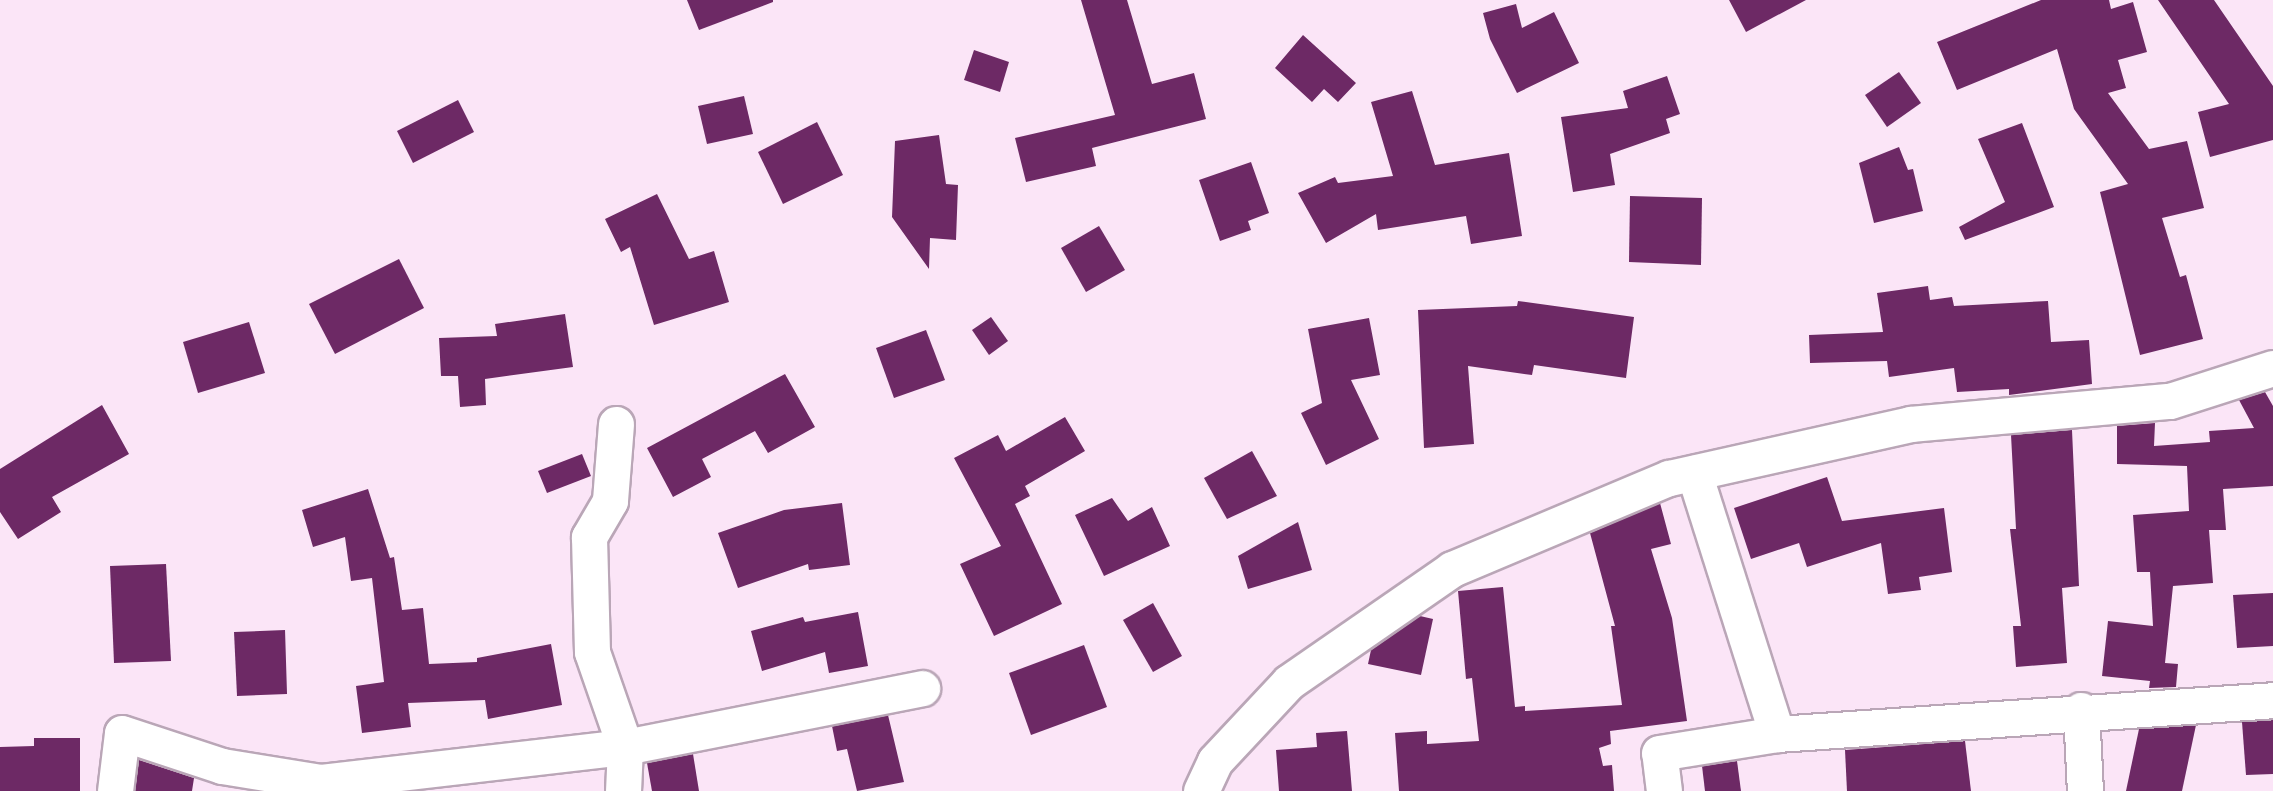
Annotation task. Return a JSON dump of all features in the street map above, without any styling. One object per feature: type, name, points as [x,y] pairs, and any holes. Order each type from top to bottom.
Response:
[{"type":"street","points":[[1200,791],[1215,761],[1289,682],[1452,569],[1669,478],[1910,424],[2170,401],[2273,368]]},
{"type":"street","points":[[616,424],[610,502],[589,537],[592,652],[625,747],[624,791]]},
{"type":"street","points":[[1694,473],[1777,734]]},
{"type":"street","points":[[115,791],[122,733],[222,766],[321,786],[625,747],[922,688]]},
{"type":"street","points":[[1664,791],[1660,753],[1777,734],[2081,710],[2273,700]]},
{"type":"street","points":[[2081,710],[2085,791]]},
{"type":"building","points":[[687,0],[773,0],[773,2],[699,30]]},
{"type":"building","points":[[1081,0],[1127,0],[1152,84],[1194,73],[1206,119],[1092,148],[1096,166],[1026,182],[1015,138],[1115,115]]},
{"type":"building","points":[[1729,0],[1806,0],[1746,32]]},
{"type":"building","points":[[2041,0],[2109,0],[2111,9],[2133,2],[2147,52],[2118,60],[2126,88],[2108,93],[2149,149],[2187,141],[2204,208],[2162,218],[2180,277],[2186,275],[2203,339],[2140,355],[2100,192],[2128,184],[2074,109],[2057,49],[1957,90],[1937,42]]},
{"type":"building","points":[[2158,0],[2214,0],[2273,86],[2273,140],[2210,157],[2198,112],[2229,104]]},
{"type":"building","points":[[1516,4],[1522,28],[1554,12],[1579,63],[1517,93],[1490,39],[1483,13]]},
{"type":"building","points":[[1303,35],[1356,83],[1338,102],[1324,89],[1312,102],[1275,68]]},
{"type":"building","points":[[974,50],[1009,62],[1000,92],[964,80]]},
{"type":"building","points":[[1899,72],[1921,103],[1887,127],[1865,95]]},
{"type":"building","points":[[1667,76],[1680,114],[1666,119],[1670,133],[1610,154],[1615,185],[1573,192],[1561,117],[1628,108],[1623,91]]},
{"type":"building","points":[[1412,91],[1435,165],[1509,153],[1522,236],[1471,244],[1466,216],[1378,230],[1376,214],[1326,243],[1298,193],[1335,177],[1338,183],[1393,176],[1371,102]]},
{"type":"building","points":[[744,96],[753,134],[707,144],[698,106]]},
{"type":"building","points":[[458,100],[474,132],[413,163],[397,131]]},
{"type":"building","points":[[817,122],[843,175],[783,204],[758,152]]},
{"type":"building","points":[[2022,123],[2054,207],[1965,240],[1959,227],[2005,202],[1978,139]]},
{"type":"building","points":[[939,135],[946,184],[958,185],[956,240],[930,238],[929,269],[892,217],[895,141]]},
{"type":"building","points":[[1899,147],[1908,170],[1913,169],[1923,211],[1874,223],[1859,163]]},
{"type":"building","points":[[1251,162],[1269,213],[1248,221],[1251,230],[1220,241],[1199,180]]},
{"type":"building","points":[[657,194],[689,259],[714,251],[729,302],[654,325],[630,247],[621,252],[605,219]]},
{"type":"building","points":[[1630,196],[1702,198],[1701,265],[1629,262]]},
{"type":"building","points":[[1099,226],[1125,270],[1086,292],[1061,248]]},
{"type":"building","points":[[399,259],[424,308],[335,354],[309,304]]},
{"type":"building","points":[[1928,286],[1930,300],[1952,297],[1954,306],[2048,301],[2051,342],[2089,340],[2092,384],[2009,395],[2009,389],[1957,392],[1954,368],[1889,377],[1887,361],[1810,363],[1809,335],[1883,332],[1877,293]]},
{"type":"building","points":[[1518,301],[1634,317],[1626,378],[1534,365],[1532,375],[1468,366],[1474,444],[1424,448],[1418,310],[1517,306]]},
{"type":"building","points":[[565,314],[573,367],[485,379],[486,405],[460,407],[458,376],[441,376],[439,338],[497,336],[495,324]]},
{"type":"building","points":[[991,317],[1008,341],[989,355],[972,330]]},
{"type":"building","points":[[1369,318],[1380,375],[1351,380],[1379,439],[1326,465],[1301,413],[1322,403],[1308,329]]},
{"type":"building","points":[[249,322],[265,373],[198,393],[183,342]]},
{"type":"building","points":[[926,330],[945,380],[894,398],[876,348]]},
{"type":"building","points":[[785,374],[815,427],[768,453],[755,431],[702,459],[711,477],[673,497],[647,448]]},
{"type":"building","points":[[2265,392],[2273,406],[2273,486],[2223,489],[2226,530],[2209,530],[2213,583],[2173,586],[2165,663],[2178,664],[2176,687],[2149,688],[2150,681],[2102,676],[2108,621],[2153,626],[2150,572],[2137,572],[2133,515],[2189,511],[2187,466],[2117,464],[2117,426],[2155,423],[2154,446],[2210,442],[2209,431],[2254,428],[2239,400]]},
{"type":"building","points":[[102,405],[129,454],[52,497],[61,512],[18,539],[0,512],[0,469]]},
{"type":"building","points":[[1065,417],[1085,451],[1025,486],[1030,496],[1015,504],[1062,604],[994,636],[960,564],[1001,546],[954,458],[998,435],[1006,451]]},
{"type":"building","points":[[2072,430],[2079,586],[2062,588],[2067,663],[2016,667],[2013,626],[2021,626],[2010,529],[2016,529],[2011,435]]},
{"type":"building","points":[[1252,451],[1277,496],[1227,519],[1204,478]]},
{"type":"building","points":[[582,454],[591,476],[547,493],[538,471]]},
{"type":"building","points":[[1827,477],[1842,521],[1944,508],[1952,572],[1919,577],[1921,590],[1888,594],[1881,543],[1807,567],[1799,543],[1751,559],[1734,508]]},
{"type":"building","points":[[368,489],[390,558],[394,557],[402,610],[423,608],[429,664],[477,662],[477,658],[551,644],[562,705],[488,719],[485,700],[408,703],[411,727],[362,733],[356,686],[384,682],[372,578],[351,581],[345,537],[313,547],[302,510]]},
{"type":"building","points":[[1112,498],[1128,521],[1152,507],[1170,546],[1104,576],[1075,515]]},
{"type":"building","points":[[842,503],[850,565],[809,570],[808,564],[738,588],[718,533],[784,510]]},
{"type":"building","points":[[1660,503],[1671,544],[1651,549],[1672,618],[1687,721],[1610,731],[1611,744],[1599,748],[1603,766],[1612,765],[1614,791],[1399,791],[1395,733],[1427,731],[1427,744],[1479,741],[1472,678],[1466,679],[1458,591],[1503,587],[1515,707],[1525,706],[1525,711],[1622,705],[1611,626],[1615,626],[1590,533]]},
{"type":"building","points":[[1298,522],[1312,570],[1248,589],[1238,556]]},
{"type":"building","points":[[166,564],[171,661],[114,663],[110,566]]},
{"type":"building","points":[[2273,593],[2273,646],[2237,648],[2233,595]]},
{"type":"building","points":[[1153,603],[1182,656],[1153,672],[1123,620]]},
{"type":"building","points":[[858,612],[868,666],[829,673],[825,652],[762,671],[751,631],[803,617],[805,622]]},
{"type":"building","points":[[1420,616],[1433,619],[1421,675],[1368,664],[1371,650]]},
{"type":"building","points":[[285,630],[287,694],[237,696],[234,632]]},
{"type":"building","points":[[1084,645],[1107,707],[1031,735],[1009,673]]},
{"type":"building","points":[[888,715],[904,782],[857,791],[847,749],[837,751],[832,726]]},
{"type":"building","points":[[2273,720],[2273,774],[2246,775],[2242,722]]},
{"type":"building","points":[[2196,725],[2182,791],[2126,791],[2139,729]]},
{"type":"building","points":[[1347,731],[1352,791],[1279,791],[1276,750],[1317,747],[1316,733]]},
{"type":"building","points":[[34,738],[80,738],[80,791],[0,791],[0,747],[34,746]]},
{"type":"building","points":[[1965,741],[1971,791],[1847,791],[1845,750]]},
{"type":"building","points":[[693,754],[699,791],[652,791],[647,763]]},
{"type":"building","points":[[139,760],[194,778],[192,791],[135,791]]},
{"type":"building","points":[[1737,761],[1741,791],[1705,791],[1702,766]]}]
